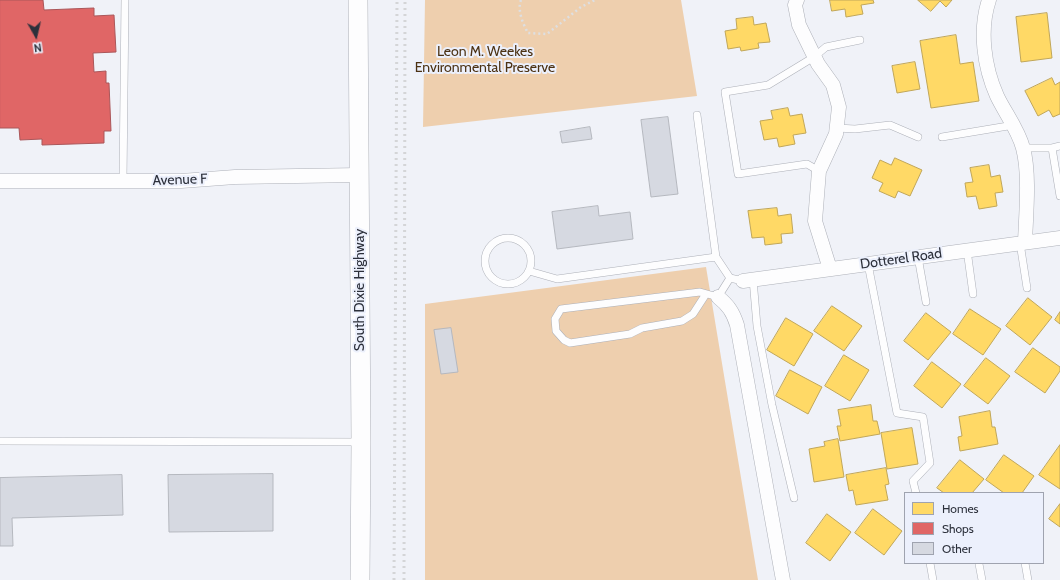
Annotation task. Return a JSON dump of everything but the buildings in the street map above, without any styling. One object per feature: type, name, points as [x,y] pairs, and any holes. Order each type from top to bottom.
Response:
[{"type":"street","name":"South Dixie Highway","points":[[358,0],[361,442],[360,580]]},
{"type":"street","points":[[797,0],[795,5],[799,25],[814,57],[833,85],[839,107],[836,134],[819,171],[815,221],[830,269]]},
{"type":"street","points":[[989,0],[984,24],[986,55],[990,76],[997,96],[1014,125],[1023,148],[1026,168],[1023,243]]},
{"type":"street","name":"Avenue F","points":[[0,181],[123,181],[359,175]]},
{"type":"street","name":"Dotterel Road","points":[[742,280],[1060,238]]},
{"type":"street","points":[[712,295],[730,309],[737,325],[783,580]]},
{"type":"lane","points":[[123,181],[125,0]]},
{"type":"lane","points":[[819,171],[807,164],[738,174],[725,92],[768,85],[814,57],[826,47],[860,40]]},
{"type":"lane","points":[[697,115],[716,257],[742,280],[757,326],[771,398],[794,498]]},
{"type":"lane","points":[[837,128],[855,129],[890,125],[918,137]]},
{"type":"lane","points":[[942,138],[1014,125]]},
{"type":"lane","points":[[1023,148],[1052,148],[1060,146]]},
{"type":"lane","points":[[1052,148],[1060,196]]},
{"type":"lane","points":[[508,238],[520,242],[525,246],[531,258],[529,271],[520,281],[514,283],[501,283],[495,280],[486,270],[484,264],[486,251],[495,241],[501,239],[508,238]]},
{"type":"lane","points":[[1023,243],[1028,288]]},
{"type":"lane","points":[[967,250],[973,294]]},
{"type":"lane","points":[[529,271],[557,279],[716,257]]},
{"type":"lane","points":[[918,257],[926,302]]},
{"type":"lane","points":[[868,264],[897,413],[923,417],[930,463],[913,482],[916,492]]},
{"type":"lane","points":[[712,295],[700,292],[561,309],[555,319],[555,325],[560,336],[570,343],[630,334],[642,328],[682,321],[692,314],[712,295],[742,280]]},
{"type":"lane","points":[[0,441],[361,442]]},
{"type":"lane","points":[[930,564],[933,580]]},
{"type":"lane","points":[[979,564],[982,580]]},
{"type":"lane","points":[[1025,564],[1028,580]]},
{"type":"path","points":[[521,0],[522,23],[528,33],[547,34],[581,7],[595,0]]},
{"type":"green space","name":"Leon M. Weekes Environmental Preserve","points":[[425,0],[681,0],[697,96],[423,127]]},
{"type":"green space","points":[[706,267],[758,580],[425,580],[425,304]]},
{"type":"railway","points":[[394,580],[397,0]]},
{"type":"railway","points":[[404,580],[405,0]]}]
